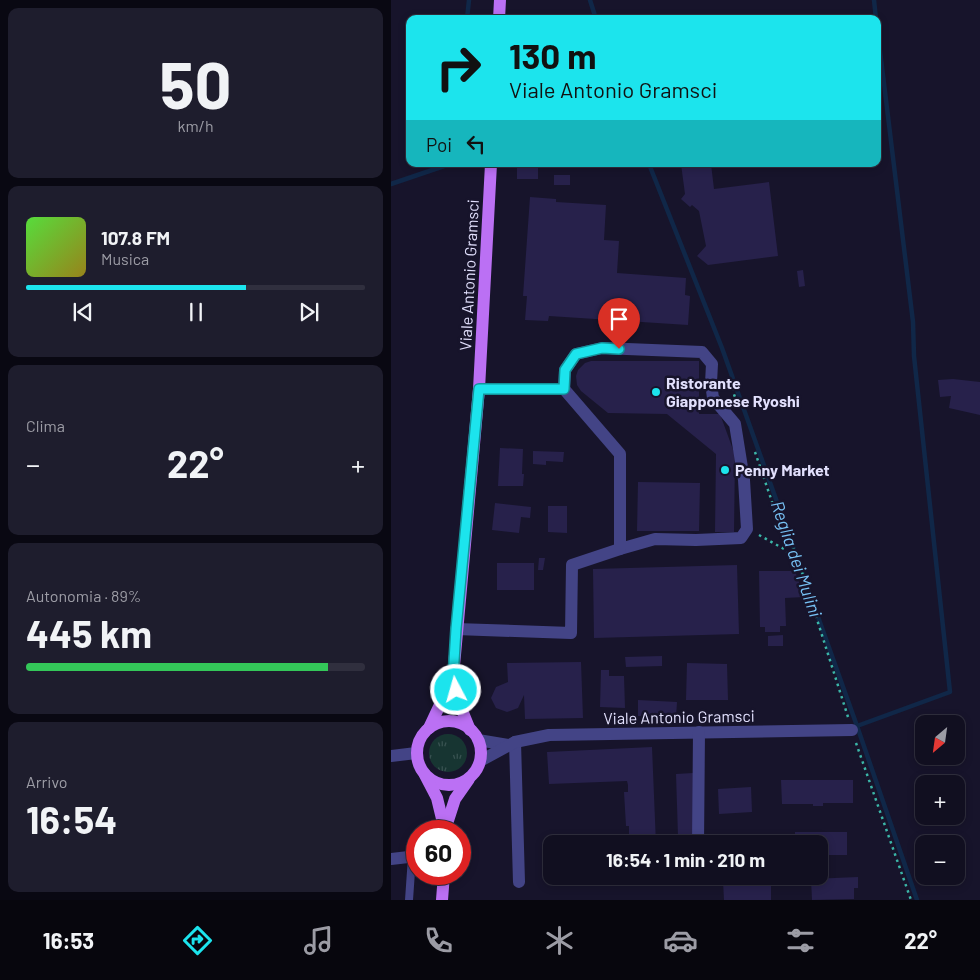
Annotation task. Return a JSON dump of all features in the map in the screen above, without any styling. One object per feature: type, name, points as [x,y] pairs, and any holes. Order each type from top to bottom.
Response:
[{"type":"main road","points":[[499,15],[500,0]]},
{"type":"main road","name":"Viale Antonio Gramsci","points":[[480,761],[480,750],[459,703],[453,677],[479,389],[491,167]]},
{"type":"main road","name":"Viale Antonio Gramsci","points":[[429,728],[453,677]]},
{"type":"main road","name":"Viale Antonio Gramsci","points":[[417,754],[418,744],[422,735],[436,723],[454,722],[474,735]]},
{"type":"main road","points":[[417,754],[418,764],[437,798],[442,820]]},
{"type":"main road","points":[[448,820],[455,799],[480,761]]},
{"type":"main road","points":[[423,773],[432,780],[442,784],[453,785],[464,781],[473,774]]},
{"type":"main road","points":[[442,900],[443,885]]},
{"type":"street","points":[[456,629],[571,632],[573,565],[655,539],[741,538],[747,529],[743,480],[735,424],[713,398],[711,383],[712,364],[702,352],[602,348],[576,354],[565,370],[564,389],[620,454],[620,549]]},
{"type":"street","points":[[479,389],[564,389]]},
{"type":"street","name":"Viale Antonio Gramsci","points":[[480,761],[512,743],[549,735],[852,730]]},
{"type":"street","points":[[698,835],[699,732]]},
{"type":"street","name":"Viale Antonio Gramsci","points":[[474,735],[512,743]]},
{"type":"street","points":[[512,743],[519,882]]},
{"type":"street","points":[[391,756],[417,754]]},
{"type":"street","points":[[391,859],[406,857]]},
{"type":"lane","points":[[409,900],[411,885]]},
{"type":"path","points":[[711,383],[732,389],[742,413]]},
{"type":"path","points":[[754,450],[781,528],[791,544],[800,566],[852,730],[911,900]]},
{"type":"path","points":[[747,529],[784,549],[800,566]]},
{"type":"green space","points":[[448,734],[462,739],[467,753],[462,767],[448,772],[434,767],[429,753],[434,739]]},
{"type":"building","points":[[517,167],[538,167],[538,179],[517,179]]},
{"type":"building","points":[[681,167],[711,167],[714,189],[769,182],[778,256],[708,265],[697,256],[706,246],[699,211],[692,205],[690,207],[681,199],[685,194]]},
{"type":"building","points":[[554,175],[570,175],[570,185],[554,185]]},
{"type":"building","points":[[530,197],[556,199],[556,202],[606,205],[604,240],[619,241],[617,273],[686,278],[685,295],[690,296],[688,325],[549,316],[548,321],[525,320],[527,296],[523,296]]},
{"type":"building","points":[[803,270],[805,286],[799,287],[797,271]]},
{"type":"building","points":[[591,361],[699,361],[699,414],[720,414],[735,455],[734,532],[715,532],[716,454],[667,414],[608,413],[581,391],[577,385],[576,376],[578,370],[585,363]]},
{"type":"building","points":[[953,379],[980,382],[980,415],[949,408],[951,396],[940,397],[938,380]]},
{"type":"building","points":[[500,448],[523,449],[523,486],[498,486]]},
{"type":"building","points":[[533,451],[564,452],[563,462],[546,461],[546,465],[533,464]]},
{"type":"building","points":[[638,482],[700,483],[699,531],[637,531]]},
{"type":"building","points":[[495,503],[531,507],[530,518],[521,517],[519,533],[492,530]]},
{"type":"building","points":[[548,506],[567,506],[567,533],[548,532]]},
{"type":"building","points":[[539,558],[545,558],[543,570],[538,570]]},
{"type":"building","points":[[497,563],[534,563],[534,590],[497,590]]},
{"type":"building","points":[[737,565],[739,634],[594,638],[593,569]]},
{"type":"building","points":[[759,571],[795,571],[804,597],[785,598],[786,626],[780,626],[780,632],[765,632],[765,627],[760,627]]},
{"type":"building","points":[[783,635],[783,646],[768,646],[768,636]]},
{"type":"building","points":[[662,656],[662,666],[626,667],[625,657]]},
{"type":"building","points":[[581,662],[583,718],[525,719],[524,695],[518,708],[507,712],[496,708],[491,698],[496,687],[508,682],[507,663]]},
{"type":"building","points":[[687,663],[727,664],[728,700],[686,700]]},
{"type":"building","points":[[601,670],[609,670],[609,676],[624,676],[625,708],[600,707]]},
{"type":"building","points":[[638,700],[677,702],[676,717],[638,716]]},
{"type":"building","points":[[652,747],[656,835],[629,835],[629,826],[626,826],[624,792],[628,792],[627,781],[549,784],[547,752]]},
{"type":"building","points":[[693,773],[695,835],[678,835],[676,774]]},
{"type":"building","points":[[781,780],[853,780],[853,803],[823,803],[823,806],[813,806],[813,804],[782,804]]},
{"type":"building","points":[[751,787],[752,812],[719,814],[718,789]]},
{"type":"building","points":[[795,832],[847,832],[847,855],[828,855],[828,835],[795,835]]},
{"type":"building","points":[[858,877],[858,888],[854,888],[854,899],[812,900],[811,885],[828,885],[828,878]]},
{"type":"building","points":[[723,885],[771,885],[771,900],[724,900]]},
{"type":"waterway","points":[[467,15],[469,0]]},
{"type":"waterway","name":"Reglia dei Mulini","points":[[590,0],[595,15]]},
{"type":"waterway","points":[[874,0],[876,15]]},
{"type":"waterway","points":[[857,726],[950,692],[914,356],[913,322],[881,59]]},
{"type":"waterway","points":[[391,184],[441,167]]},
{"type":"waterway","name":"Reglia dei Mulini","points":[[650,167],[722,348],[917,900]]},
{"type":"place","name":"Ristorante Giapponese Ryoshi","points":[[656,392]]},
{"type":"place","name":"Penny Market","points":[[725,470]]},
{"type":"route","points":[[456,690],[453,677],[456,629],[479,389],[564,389],[565,370],[576,354],[602,348],[619,349]]}]
